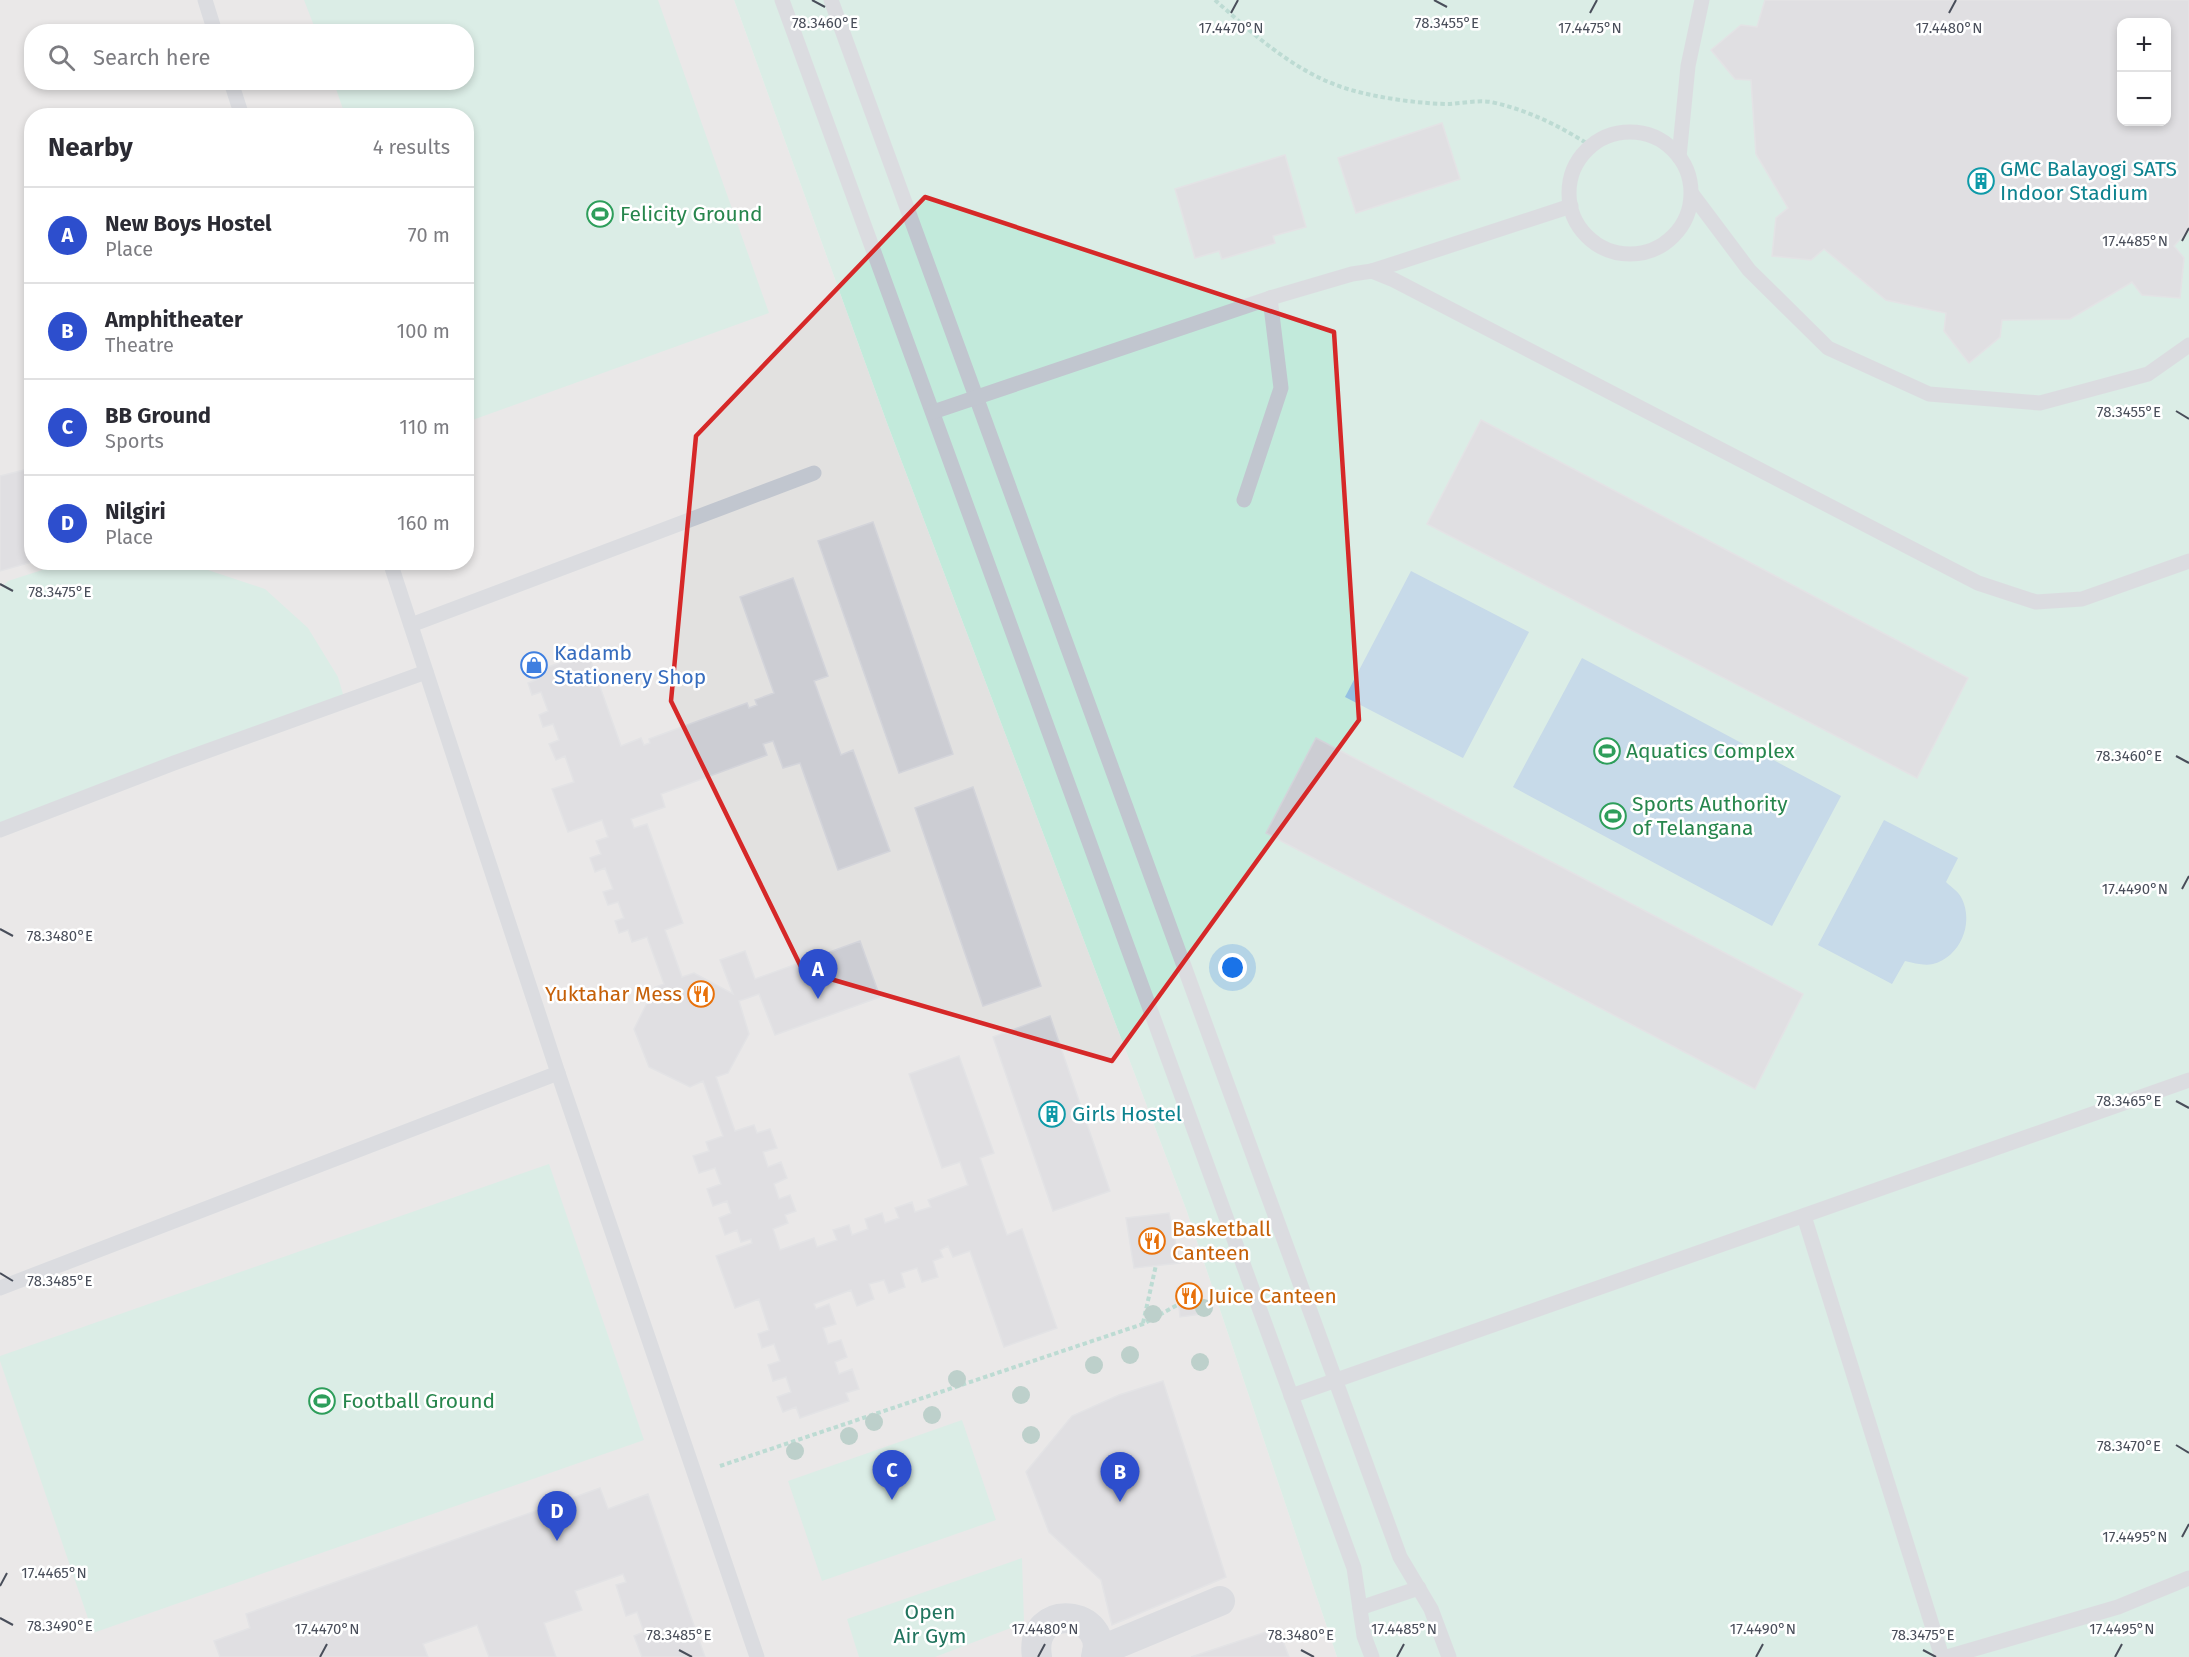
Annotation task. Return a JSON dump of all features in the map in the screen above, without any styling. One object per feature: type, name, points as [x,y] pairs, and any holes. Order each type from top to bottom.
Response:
[{"type":"street","points":[[1037,1657],[1037,1640],[1041,1630],[1058,1618],[1078,1619],[1087,1625],[1093,1632],[1096,1655],[1220,1601]]},
{"type":"lane","points":[[205,0],[212,24]]},
{"type":"lane","points":[[782,0],[1354,1568],[1364,1636],[1372,1657]]},
{"type":"lane","points":[[831,0],[1400,1557],[1431,1609],[1449,1657]]},
{"type":"lane","points":[[1679,157],[1689,66],[1702,0]]},
{"type":"lane","points":[[234,90],[239,108]]},
{"type":"lane","points":[[1628,132],[1648,134],[1665,143],[1679,157],[1689,172],[1692,194],[1688,213],[1678,231],[1664,245],[1646,253],[1626,255],[1607,250],[1590,240],[1578,224],[1571,206],[1569,189],[1572,173],[1580,158],[1591,146],[1609,136],[1628,132]]},
{"type":"lane","points":[[1692,194],[1749,270],[1828,348],[1929,394],[2040,403],[2148,374],[2189,345]]},
{"type":"lane","points":[[933,412],[1270,298],[1352,274],[1372,271],[1571,206]]},
{"type":"lane","points":[[1372,271],[1394,280],[1978,583],[2036,602],[2082,598],[2189,561]]},
{"type":"lane","points":[[1244,500],[1281,388],[1270,298]]},
{"type":"lane","points":[[411,625],[814,473]]},
{"type":"lane","points":[[393,570],[558,1073],[757,1657]]},
{"type":"lane","points":[[0,830],[174,763],[426,672]]},
{"type":"lane","points":[[0,1288],[558,1073]]},
{"type":"lane","points":[[1291,1396],[2189,1080]]},
{"type":"lane","points":[[1804,1216],[1942,1657]]},
{"type":"lane","points":[[1947,1657],[2118,1607],[2189,1578]]},
{"type":"lane","points":[[1360,1608],[1419,1588]]},
{"type":"path","points":[[1215,0],[1258,38],[1285,56],[1322,78],[1351,90],[1417,102],[1449,104],[1489,102],[1532,114],[1558,126],[1591,146]]},
{"type":"path","points":[[1143,1324],[1156,1265]]},
{"type":"path","points":[[694,1475],[1143,1324],[1179,1304]]},
{"type":"highlighted area","points":[[925,197],[1334,332],[1359,720],[1112,1061],[803,971],[671,701],[696,436]]},
{"type":"shaded area","points":[[0,0],[734,0],[887,423],[1186,1209],[1337,1657],[0,1657]]},
{"type":"green space","name":"Felicity Ground","points":[[304,0],[658,0],[769,313],[474,419],[474,108],[343,108],[336,90],[474,90],[474,24],[313,24]]},
{"type":"green space","name":"Sports Authority of Telangana","points":[[734,0],[2189,0],[2189,1657],[1337,1657],[1186,1209],[887,423]]},
{"type":"green space","points":[[42,570],[208,570],[265,589],[308,628],[338,677],[345,701],[0,830],[0,589],[8,581]]},
{"type":"green space","name":"Football Ground","points":[[549,1164],[644,1440],[93,1633],[0,1356]]},
{"type":"green space","points":[[962,1420],[996,1520],[822,1581],[788,1481]]},
{"type":"green space","name":"Open Air Gym","points":[[1022,1558],[1024,1623],[935,1657],[859,1657],[847,1619]]},
{"type":"water","points":[[1411,571],[1529,632],[1463,758],[1345,697]]},
{"type":"water","points":[[1582,658],[1841,796],[1772,926],[1513,787]]},
{"type":"water","points":[[1884,820],[1958,858],[1946,882],[1961,896],[1966,919],[1962,938],[1951,954],[1930,965],[1905,961],[1892,984],[1818,945]]},
{"type":"building","name":"GMC Balayogi SATS Indoor Stadium","points":[[1765,0],[2189,0],[2189,229],[2174,246],[2184,258],[2180,298],[2142,295],[2132,282],[2070,319],[2002,320],[2000,337],[1969,363],[1944,331],[1946,313],[1886,300],[1824,249],[1811,260],[1772,256],[1776,218],[1788,208],[1756,154],[1751,80],[1735,79],[1711,50],[1741,25],[1757,27]]},
{"type":"building","points":[[1442,123],[1460,179],[1356,213],[1338,158]]},
{"type":"building","points":[[1285,155],[1306,227],[1273,236],[1275,243],[1222,259],[1219,251],[1195,258],[1175,189]]},
{"type":"building","points":[[1481,420],[1968,678],[1917,778],[1427,524]]},
{"type":"building","points":[[24,470],[24,564],[0,571],[0,476]]},
{"type":"building","points":[[873,522],[953,754],[899,773],[818,541]]},
{"type":"building","points":[[793,578],[828,676],[814,681],[841,755],[853,750],[890,851],[838,870],[800,763],[783,768],[773,741],[763,744],[767,755],[661,794],[665,807],[631,819],[634,828],[647,824],[683,923],[665,930],[682,977],[694,973],[733,994],[720,960],[745,951],[755,979],[860,941],[880,997],[775,1035],[759,994],[739,1001],[749,1034],[728,1073],[716,1077],[735,1131],[754,1125],[757,1133],[770,1129],[777,1148],[763,1152],[768,1167],[781,1162],[787,1178],[774,1184],[779,1199],[790,1195],[796,1211],[785,1215],[788,1223],[773,1229],[780,1250],[814,1238],[817,1247],[837,1240],[833,1230],[849,1225],[852,1235],[868,1229],[865,1219],[882,1213],[885,1223],[899,1218],[895,1208],[912,1202],[915,1212],[931,1207],[928,1200],[968,1185],[960,1162],[942,1168],[909,1074],[959,1056],[994,1153],[980,1158],[1007,1235],[1022,1229],[1057,1328],[1004,1347],[970,1251],[953,1257],[948,1246],[940,1250],[943,1257],[933,1261],[938,1277],[922,1282],[917,1268],[901,1273],[905,1287],[889,1293],[884,1280],[869,1284],[874,1299],[857,1306],[851,1290],[814,1304],[816,1309],[829,1304],[836,1324],[823,1328],[828,1344],[841,1340],[847,1357],[835,1362],[839,1374],[852,1369],[859,1389],[846,1393],[849,1401],[800,1418],[796,1407],[783,1412],[777,1397],[791,1392],[786,1377],[773,1381],[768,1365],[780,1361],[774,1344],[762,1348],[758,1334],[769,1330],[759,1299],[735,1308],[716,1256],[752,1243],[751,1239],[741,1242],[737,1230],[725,1235],[719,1218],[731,1213],[727,1201],[713,1206],[707,1189],[721,1184],[715,1168],[699,1173],[693,1156],[709,1151],[706,1142],[723,1136],[703,1081],[690,1087],[649,1067],[634,1029],[655,987],[664,984],[647,937],[632,942],[628,930],[619,933],[615,921],[624,918],[618,902],[608,905],[603,892],[613,889],[605,868],[595,872],[590,858],[601,854],[596,841],[608,837],[602,820],[568,832],[552,789],[574,782],[565,756],[556,760],[549,744],[559,740],[553,724],[543,727],[539,715],[548,711],[541,692],[532,695],[528,683],[538,679],[534,672],[588,653],[621,746],[641,738],[644,745],[650,743],[649,739],[747,703],[749,708],[757,705],[755,700],[774,693],[740,597]]},
{"type":"building","points":[[1316,738],[1803,994],[1755,1089],[1266,833]]},
{"type":"building","points":[[973,787],[1041,986],[983,1006],[915,808]]},
{"type":"building","name":"Girls Hostel","points":[[1050,1016],[1110,1191],[1053,1211],[993,1037]]},
{"type":"building","name":"Basketball Canteen","points":[[1169,1213],[1180,1263],[1134,1268],[1126,1218]]},
{"type":"building","name":"Juice Canteen","points":[[1198,1286],[1201,1314],[1180,1317],[1177,1288]]},
{"type":"building","points":[[1163,1381],[1226,1577],[1112,1625],[1101,1580],[1049,1532],[1026,1472],[1072,1416],[1119,1395]]},
{"type":"building","points":[[600,1488],[608,1509],[648,1494],[705,1657],[642,1657],[634,1636],[644,1632],[637,1612],[626,1616],[616,1585],[626,1582],[623,1574],[575,1591],[582,1610],[544,1623],[556,1657],[489,1657],[477,1625],[423,1644],[428,1657],[220,1657],[214,1641],[250,1628],[246,1614]]},
{"type":"building","points":[[1278,1628],[1289,1657],[1191,1657]]},
{"type":"place","name":"GMC Balayogi SATS Indoor Stadium","points":[[1981,181]]},
{"type":"place","name":"Felicity Ground","points":[[600,214]]},
{"type":"place","name":"Kadamb Stationery Shop","points":[[534,665]]},
{"type":"place","name":"Aquatics Complex","points":[[1607,751]]},
{"type":"place","name":"Sports Authority of Telangana","points":[[1613,816]]},
{"type":"place","name":"Yuktahar Mess","points":[[701,994]]},
{"type":"place","name":"New Boys Hostel","points":[[818,999]]},
{"type":"place","name":"Girls Hostel","points":[[1052,1114]]},
{"type":"place","name":"Basketball Canteen","points":[[1152,1241]]},
{"type":"place","name":"Juice Canteen","points":[[1189,1296]]},
{"type":"place","name":"Football Ground","points":[[322,1401]]},
{"type":"place","name":"BB Ground","points":[[892,1500]]},
{"type":"place","name":"Amphitheater","points":[[1120,1502]]},
{"type":"place","name":"Nilgiri","points":[[557,1541]]}]
